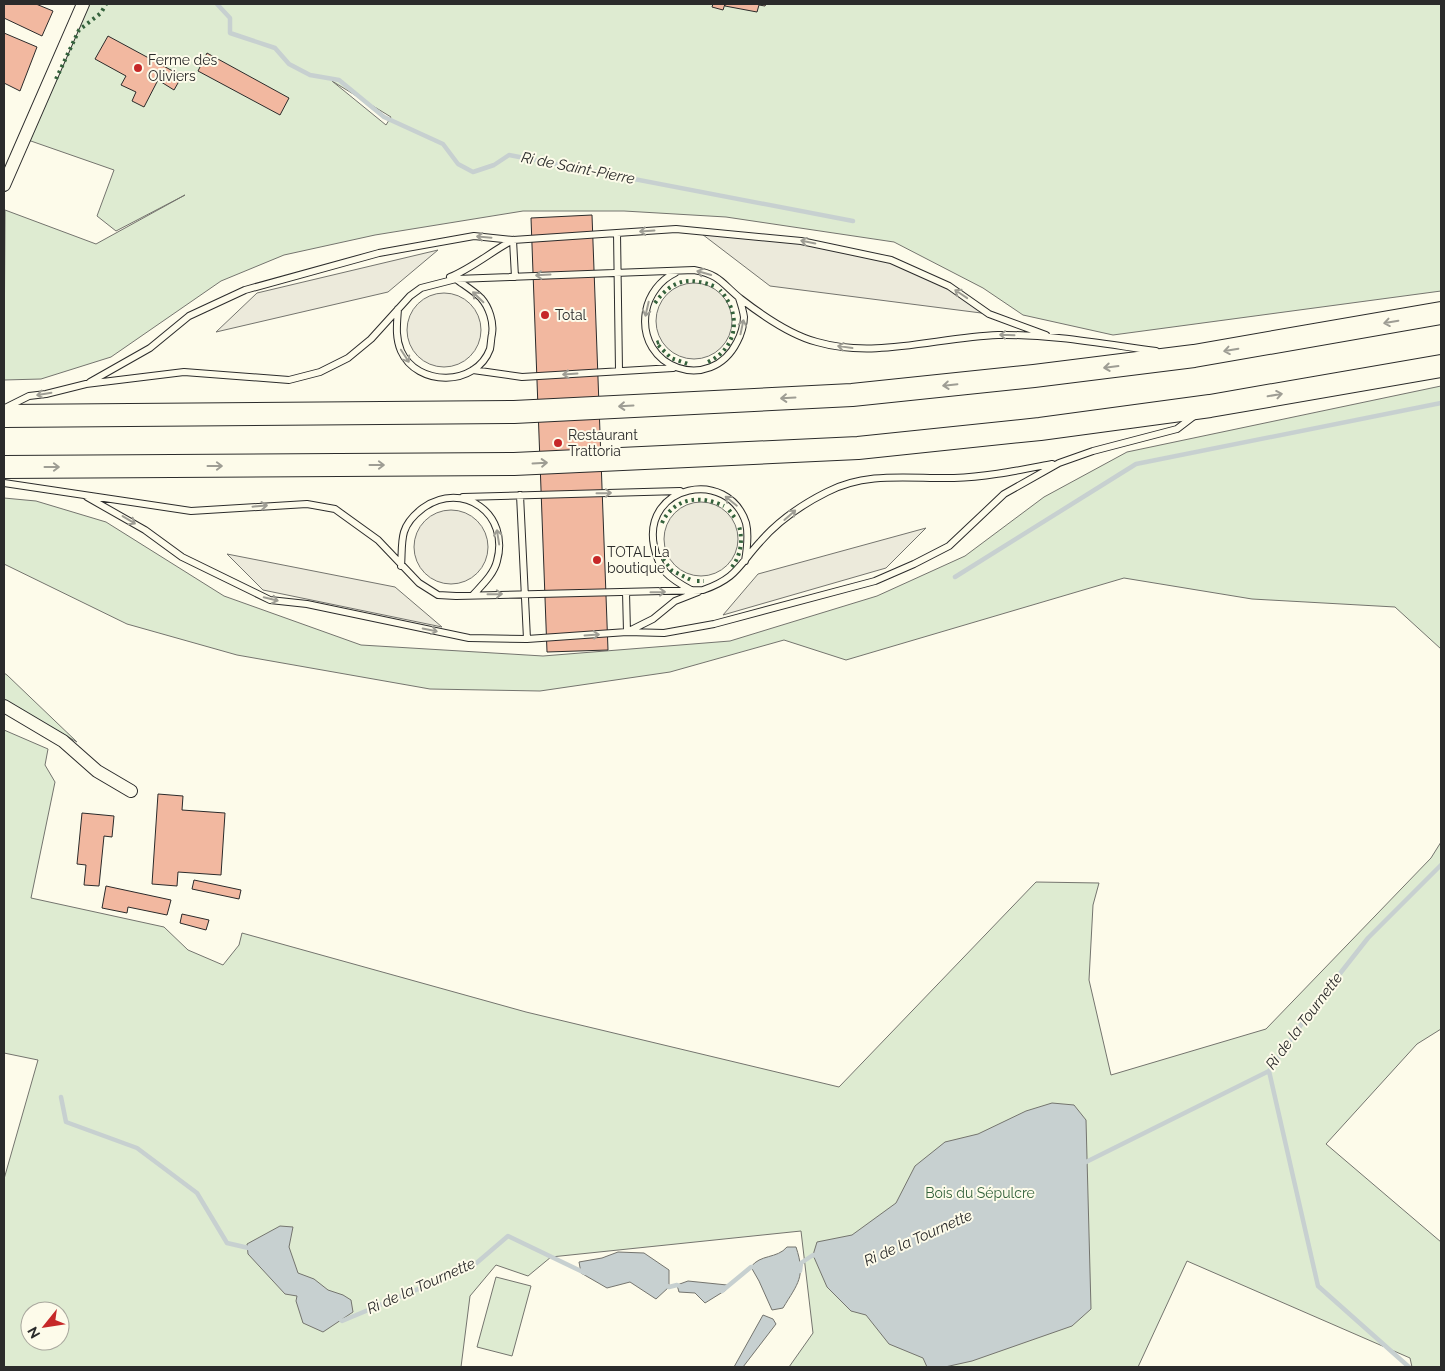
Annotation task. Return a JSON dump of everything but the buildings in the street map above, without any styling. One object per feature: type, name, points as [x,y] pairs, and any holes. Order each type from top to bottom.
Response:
[{"type":"highway","points":[[4,416],[514,412],[852,395],[1034,376],[1194,356],[1441,313]]},
{"type":"highway","points":[[4,467],[514,464],[838,449],[1040,429],[1210,406],[1441,366]]},
{"type":"street","points":[[4,185],[83,4]]},
{"type":"street","points":[[4,706],[63,741],[97,771],[131,791]]},
{"type":"lane","points":[[86,384],[150,348],[189,316],[245,290],[379,253],[442,240],[474,236],[513,240],[676,228],[801,241],[891,260],[949,286],[989,314],[1052,337]]},
{"type":"lane","points":[[617,233],[619,370]]},
{"type":"lane","points":[[513,240],[514,276]]},
{"type":"lane","points":[[4,408],[29,396],[46,394],[86,384],[184,372],[289,380],[320,372],[348,358],[371,339],[421,288],[464,272],[481,258],[513,240]]},
{"type":"lane","points":[[437,282],[456,279],[514,276],[694,270],[708,273],[724,282],[739,298],[776,323],[816,342],[862,349],[997,335],[1052,337],[1194,356]]},
{"type":"lane","points":[[673,368],[660,358],[649,342],[644,323],[648,303],[656,288],[666,277],[676,272]]},
{"type":"lane","points":[[398,310],[396,337],[402,353],[412,366],[424,374],[446,379],[462,376],[472,370],[484,358],[490,348],[493,327],[489,310],[481,299],[456,279]]},
{"type":"lane","points":[[472,370],[522,377],[673,368],[694,371],[717,365],[731,354],[740,337],[744,318],[739,298]]},
{"type":"lane","points":[[628,632],[653,619],[675,601],[721,583],[734,574],[760,541],[796,510],[828,491],[861,480],[896,476],[954,478],[1004,473],[1059,463],[1093,451],[1177,429],[1210,406]]},
{"type":"lane","points":[[87,497],[145,530],[182,557],[270,600],[307,604],[469,638],[527,639],[628,632],[664,633],[714,624],[875,581],[949,546],[1004,494],[1059,463]]},
{"type":"lane","points":[[4,483],[87,497],[191,511],[307,504],[335,509],[378,540],[419,583],[438,595],[703,590]]},
{"type":"lane","points":[[401,566],[404,531],[414,514],[442,498],[684,491],[700,488],[720,493],[738,507],[746,523],[745,562]]},
{"type":"lane","points":[[684,491],[666,502],[656,516],[653,540],[657,560],[665,573],[676,582],[693,591]]},
{"type":"lane","points":[[520,495],[527,639]]},
{"type":"lane","points":[[459,497],[480,505],[492,518],[497,528],[500,546],[497,562],[490,576],[473,595]]},
{"type":"lane","points":[[626,592],[628,632]]},
{"type":"green space","points":[[81,4],[1441,4],[1441,291],[1113,335],[1023,315],[983,288],[894,242],[726,217],[624,211],[523,211],[375,235],[284,255],[221,281],[111,357],[41,379],[4,380],[5,210],[96,244],[185,195],[116,231],[97,216],[114,170],[28,140]],"holes":[[[332,81],[391,117],[386,125]]]},
{"type":"green space","points":[[1441,386],[1441,649],[1395,607],[1252,599],[1124,578],[846,660],[784,640],[670,672],[540,691],[430,689],[237,655],[127,624],[4,564],[4,498],[36,501],[106,522],[224,596],[361,645],[543,656],[730,641],[877,596],[965,556],[1044,497],[1127,452]]},
{"type":"green space","points":[[4,673],[7,675],[77,742],[4,700]]},
{"type":"green space","name":"Bois du Sépulcre","points":[[4,730],[48,749],[45,765],[55,782],[31,898],[164,927],[188,950],[223,965],[239,945],[242,933],[526,1012],[839,1087],[1036,882],[1099,883],[1093,905],[1089,980],[1111,1075],[1266,1029],[1431,858],[1441,842],[1441,1029],[1417,1044],[1326,1144],[1441,1242],[1441,1367],[1412,1367],[1410,1358],[1187,1261],[1138,1367],[789,1367],[813,1333],[801,1231],[551,1257],[528,1276],[496,1265],[470,1296],[461,1367],[4,1367],[4,1179],[38,1060],[4,1053]]},
{"type":"green space","points":[[496,1277],[531,1286],[512,1356],[477,1347]]},
{"type":"shaded area","points":[[698,231],[801,241],[891,260],[949,286],[989,314],[770,286]]},
{"type":"shaded area","points":[[438,250],[388,292],[216,332],[257,293]]},
{"type":"shaded area","points":[[694,283],[708,286],[721,294],[729,307],[732,321],[729,335],[721,348],[708,356],[694,359],[680,356],[667,348],[659,335],[656,321],[659,307],[667,294],[680,286]]},
{"type":"shaded area","points":[[444,293],[458,296],[470,304],[478,316],[481,330],[478,344],[470,356],[458,364],[444,367],[430,364],[418,356],[410,344],[407,330],[410,316],[418,304],[430,296]]},
{"type":"shaded area","points":[[701,502],[715,505],[727,513],[735,525],[738,539],[735,553],[727,565],[715,573],[701,576],[687,573],[675,565],[667,553],[664,539],[667,525],[675,513],[687,505]]},
{"type":"shaded area","points":[[444,510],[458,510],[472,516],[482,526],[488,540],[486,561],[472,578],[458,584],[444,584],[430,578],[420,568],[414,554],[414,540],[420,526],[430,516]]},
{"type":"shaded area","points":[[926,528],[886,568],[723,615],[758,574]]},
{"type":"shaded area","points":[[227,554],[395,587],[442,627],[263,590]]},
{"type":"water","points":[[1052,1103],[1074,1105],[1086,1120],[1091,1309],[1072,1326],[972,1361],[945,1367],[927,1367],[923,1358],[889,1344],[866,1315],[851,1311],[827,1287],[813,1255],[817,1242],[852,1235],[896,1203],[915,1166],[945,1142],[978,1134],[1026,1111]]},
{"type":"water","points":[[280,1226],[293,1227],[289,1247],[298,1273],[314,1279],[328,1290],[351,1300],[353,1312],[323,1332],[303,1323],[296,1301],[297,1296],[285,1294],[248,1254],[247,1244]]},
{"type":"water","points":[[787,1247],[796,1247],[800,1266],[799,1279],[783,1308],[772,1310],[751,1267],[759,1260],[783,1251]]},
{"type":"water","points":[[618,1252],[644,1253],[669,1270],[669,1287],[656,1299],[630,1282],[607,1288],[581,1273],[579,1262],[602,1258]]},
{"type":"water","points":[[688,1281],[727,1285],[726,1290],[705,1303],[695,1293],[679,1292],[677,1285]]},
{"type":"water","points":[[763,1315],[773,1319],[776,1324],[743,1367],[734,1367]]},
{"type":"waterway","name":"Ri de Saint-Pierre","points":[[217,4],[230,18],[230,33],[275,48],[289,64],[310,75],[339,80],[384,117],[443,144],[458,164],[473,172],[494,165],[509,155],[853,221]]},
{"type":"waterway","points":[[955,577],[1136,464],[1441,403]]},
{"type":"waterway","name":"Ri de la Tournette","points":[[1084,1163],[1269,1071],[1312,1009],[1368,938],[1441,865]]},
{"type":"waterway","points":[[1269,1071],[1318,1286],[1409,1367]]},
{"type":"waterway","name":"Ri de la Tournette","points":[[61,1097],[66,1122],[137,1148],[197,1193],[227,1243],[253,1249]]},
{"type":"waterway","name":"Ri de la Tournette","points":[[338,1317],[342,1321],[473,1266],[508,1236],[585,1273]]},
{"type":"waterway","name":"Ri de la Tournette","points":[[796,1270],[800,1271],[801,1263],[813,1255],[818,1256]]},
{"type":"waterway","name":"Ri de la Tournette","points":[[722,1291],[751,1267],[756,1267]]},
{"type":"waterway","name":"Ri de la Tournette","points":[[664,1284],[669,1287],[677,1285],[682,1287]]},
{"type":"hedge","points":[[56,79],[79,30],[101,13],[106,4]]},
{"type":"hedge","points":[[655,303],[675,284],[690,281],[717,287]]},
{"type":"hedge","points":[[708,362],[726,348],[734,330],[732,309],[720,290]]},
{"type":"hedge","points":[[659,342],[656,343],[671,358],[688,364]]},
{"type":"hedge","points":[[662,523],[667,514],[681,503],[706,500],[724,506]]},
{"type":"hedge","points":[[729,510],[735,518]]},
{"type":"hedge","points":[[732,567],[740,547],[739,526]]},
{"type":"hedge","points":[[663,559],[671,570],[691,580]]},
{"type":"hedge","points":[[697,581],[704,581]]},
{"type":"place","name":"Ferme des Oliviers","points":[[138,68]]},
{"type":"place","name":"Total","points":[[545,315]]},
{"type":"place","name":"Restaurant Trattoria","points":[[558,443]]},
{"type":"place","name":"TOTAL La boutique","points":[[597,560]]}]
